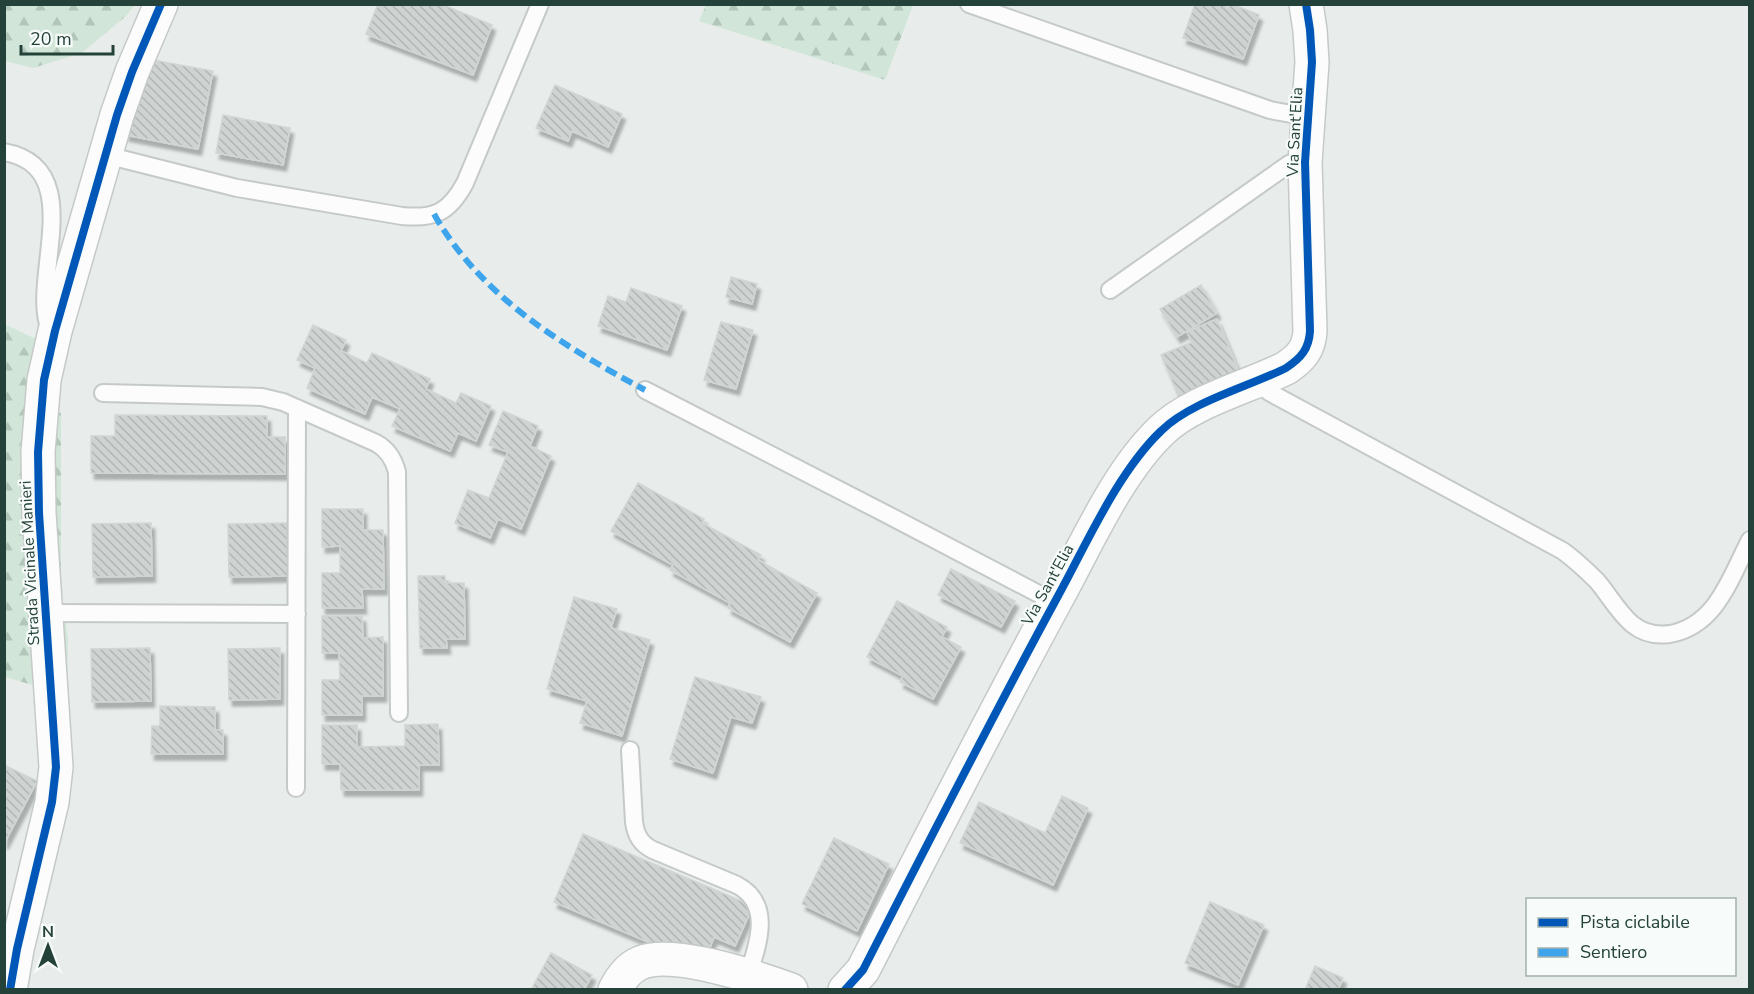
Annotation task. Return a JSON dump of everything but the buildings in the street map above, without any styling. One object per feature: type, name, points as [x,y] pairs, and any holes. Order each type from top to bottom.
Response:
[{"type":"street","name":"Strada Vicinale Manieri","points":[[10,990],[55,782],[55,736],[39,513],[39,452],[44,387],[55,331],[106,155],[130,79],[161,4]]},
{"type":"street","name":"Via Sant'Elia","points":[[845,990],[863,970],[1011,681],[1119,485],[1139,456],[1160,431],[1186,412],[1261,380],[1298,360],[1305,352],[1309,343],[1305,162],[1312,62],[1311,30],[1305,4]]},
{"type":"street","points":[[615,990],[632,968],[645,961],[655,960],[700,964],[748,975],[791,990]]},
{"type":"lane","points":[[106,155],[249,190],[402,216],[423,217],[434,214],[451,205],[465,183],[540,4]]},
{"type":"lane","points":[[969,4],[1270,110],[1308,117]]},
{"type":"lane","points":[[4,152],[21,156],[29,162],[43,177],[48,188],[52,225],[46,307],[48,324],[55,331]]},
{"type":"lane","points":[[1110,290],[1289,164],[1305,162]]},
{"type":"lane","points":[[1261,380],[1269,392],[1563,551],[1585,569],[1632,623],[1646,632],[1671,633],[1701,622],[1719,600],[1749,540]]},
{"type":"lane","points":[[645,390],[1054,602]]},
{"type":"lane","points":[[103,393],[258,396],[297,408],[382,446],[396,466],[399,713]]},
{"type":"lane","points":[[296,788],[297,408]]},
{"type":"lane","points":[[45,613],[297,614]]},
{"type":"lane","points":[[630,750],[634,822],[636,834],[642,843],[653,850],[743,888],[756,903],[760,930],[748,975]]},
{"type":"green space","points":[[5,4],[135,5],[126,16],[82,53],[33,68],[5,61]]},
{"type":"green space","points":[[706,4],[913,5],[885,80],[699,21]]},
{"type":"green space","points":[[4,324],[38,340],[33,410],[61,413],[61,590],[68,639],[67,695],[5,677]]},
{"type":"marked path","points":[[434,214],[453,244],[475,270],[526,317],[584,356],[645,390]]},
{"type":"cycle path","points":[[10,990],[17,949],[52,802],[56,767],[39,513],[38,452],[44,380],[55,331],[117,115],[132,72],[161,4]]},
{"type":"cycle path","points":[[845,990],[863,970],[1092,531],[1131,467],[1145,448],[1173,421],[1203,403],[1286,368],[1296,361],[1306,348],[1310,331],[1305,162],[1312,62],[1306,4]]}]
